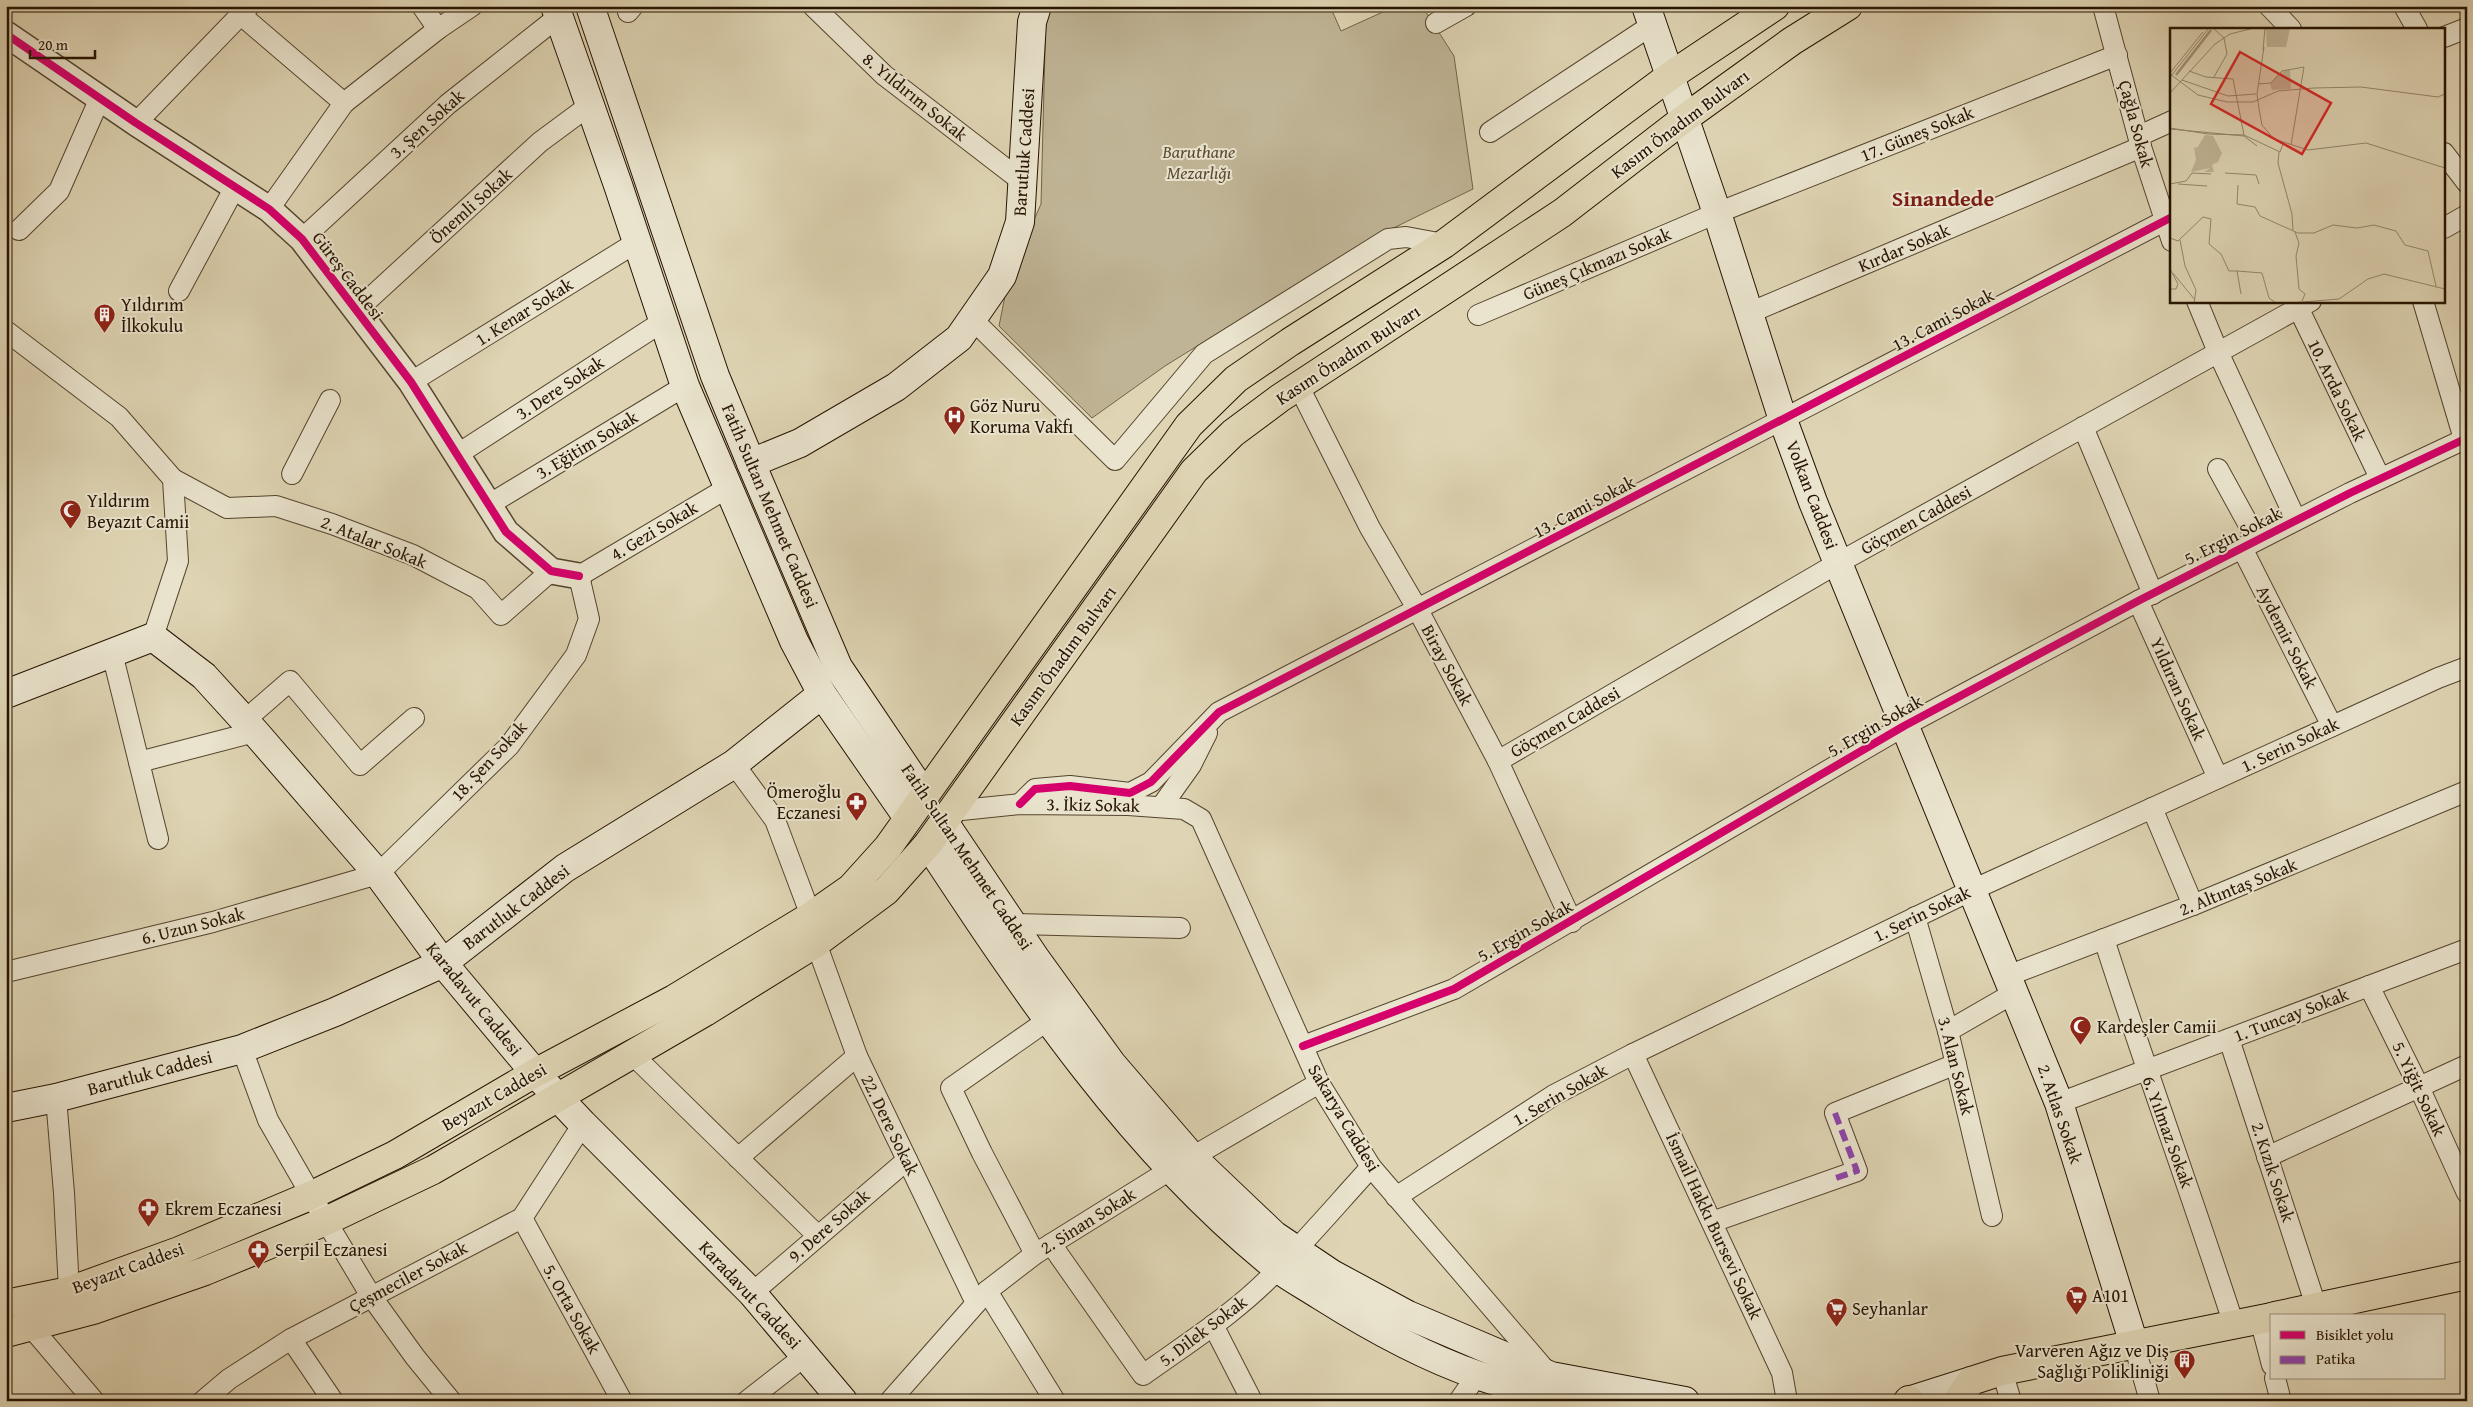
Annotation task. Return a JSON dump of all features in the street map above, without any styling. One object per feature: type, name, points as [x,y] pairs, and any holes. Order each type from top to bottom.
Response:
[{"type":"main road","name":"Fatih Sultan Mehmet Caddesi","points":[[590,6],[715,376],[838,667],[925,796],[948,816],[1012,924],[1181,1163]]},
{"type":"main road","name":"Barutluk Caddesi","points":[[751,463],[800,443],[896,387],[959,338],[1002,276],[1020,222],[1032,22],[1037,6]]},
{"type":"main road","name":"Kasım Önadım Bulvarı","points":[[925,796],[1189,426],[1236,379],[1290,342],[1444,244],[1670,76],[1775,6]]},
{"type":"main road","name":"Kasım Önadım Bulvarı","points":[[928,844],[1194,471],[1233,433],[1299,387],[1562,213],[1685,118],[1792,41],[1848,6]]},
{"type":"main road","name":"Fatih Sultan Mehmet Caddesi","points":[[557,12],[685,386],[794,641],[822,694],[928,844],[1048,1020],[1181,1163],[1274,1235],[1286,1260],[1362,1322],[1435,1358],[1477,1375],[1551,1393],[1685,1401]]},
{"type":"main road","name":"Volkan Caddesi","points":[[1649,15],[1717,213],[1783,420],[1838,563],[1970,891]]},
{"type":"main road","points":[[6,694],[153,637]]},
{"type":"main road","name":"Karadavut Caddesi","points":[[153,637],[204,676],[250,726],[378,874],[442,963],[556,1097],[752,1293],[843,1401]]},
{"type":"main road","name":"Barutluk Caddesi","points":[[6,1108],[56,1098],[242,1049],[335,1012],[442,963],[565,868],[734,764],[822,694]]},
{"type":"main road","name":"Beyazıt Caddesi","points":[[6,1304],[68,1290],[179,1251],[312,1195],[395,1155],[535,1073],[674,999],[811,916],[851,888],[888,847],[925,796]]},
{"type":"main road","name":"Beyazıt Caddesi","points":[[18,1330],[93,1310],[205,1271],[326,1221],[433,1170],[705,1012],[816,942],[886,891],[928,844]]},
{"type":"main road","name":"2. Atlas Sokak","points":[[1970,891],[2059,1103],[2134,1344]]},
{"type":"main road","name":"Fatih Sultan Mehmet Caddesi","points":[[1286,1260],[1332,1274],[1551,1393]]},
{"type":"main road","points":[[2282,1314],[2467,1275]]},
{"type":"main road","points":[[1909,1401],[1964,1391],[2002,1371],[2269,1317]]},
{"type":"street","points":[[422,6],[438,29]]},
{"type":"street","points":[[269,209],[344,103],[438,29],[472,6]]},
{"type":"street","name":"8. Yıldırım Sokak","points":[[813,6],[884,74],[1023,182]]},
{"type":"street","points":[[1436,23],[1466,6]]},
{"type":"street","name":"Çağla Sokak","points":[[2103,6],[2140,142],[2168,219]]},
{"type":"street","points":[[2269,6],[2290,28]]},
{"type":"street","points":[[2404,6],[2416,28]]},
{"type":"street","points":[[136,123],[245,11],[344,103]]},
{"type":"street","name":"3. Şen Sokak","points":[[302,239],[448,104],[557,12]]},
{"type":"street","points":[[1490,132],[1649,15]]},
{"type":"street","points":[[2446,36],[2467,28]]},
{"type":"street","name":"Güreş Caddesi","points":[[6,34],[136,123],[269,209],[302,239],[411,382],[506,532],[551,571]]},
{"type":"street","name":"17. Güneş Sokak","points":[[1717,213],[2117,55]]},
{"type":"street","points":[[19,230],[59,192],[100,98]]},
{"type":"street","name":"Önemli Sokak","points":[[356,311],[540,142],[590,105]]},
{"type":"street","name":"Kırdar Sokak","points":[[1749,314],[2140,142],[2170,121]]},
{"type":"street","points":[[2446,156],[2467,184]]},
{"type":"street","points":[[179,291],[235,187]]},
{"type":"street","name":"Güneş Çıkmazı Sokak","points":[[1478,315],[1717,213]]},
{"type":"street","points":[[2446,227],[2467,215]]},
{"type":"street","name":"13. Cami Sokak","points":[[1020,804],[1035,789],[1070,786],[1130,793],[1151,782],[1219,712],[2168,219]]},
{"type":"street","points":[[972,319],[1115,460],[1204,354],[1388,239],[1406,237],[1444,244]]},
{"type":"street","name":"1. Kenar Sokak","points":[[411,382],[637,242]]},
{"type":"street","points":[[2197,302],[2218,352],[2296,520]]},
{"type":"street","points":[[2423,302],[2465,439]]},
{"type":"street","name":"Göçmen Caddesi","points":[[1498,761],[1838,563],[2301,304]]},
{"type":"street","name":"10. Arda Sokak","points":[[2301,304],[2380,478]]},
{"type":"street","name":"3. Dere Sokak","points":[[458,454],[662,322]]},
{"type":"street","points":[[6,331],[120,417],[173,479],[178,561],[153,637]]},
{"type":"street","name":"3. Eğitim Sokak","points":[[490,504],[685,386]]},
{"type":"street","name":"Biray Sokak","points":[[1299,387],[1370,528],[1418,610],[1498,761],[1572,922]]},
{"type":"street","points":[[292,474],[330,400]]},
{"type":"street","name":"Yıldıran Sokak","points":[[2083,427],[2146,597],[2218,778]]},
{"type":"street","name":"5. Ergin Sokak","points":[[1303,1046],[1454,989],[1572,922],[1904,726],[2249,544],[2380,478],[2465,439]]},
{"type":"street","name":"Aydemir Sokak","points":[[2218,469],[2249,544],[2332,726]]},
{"type":"street","name":"2. Atalar Sokak","points":[[173,479],[227,508],[276,506],[332,524],[413,555],[478,589],[501,615],[551,571]]},
{"type":"street","name":"4. Gezi Sokak","points":[[579,576],[729,487]]},
{"type":"street","points":[[551,571],[579,576]]},
{"type":"street","name":"18. Şen Sokak","points":[[378,874],[509,746],[576,655],[589,619],[579,576]]},
{"type":"street","points":[[112,653],[158,839]]},
{"type":"street","name":"1. Serin Sokak","points":[[1396,1197],[1554,1095],[1634,1054],[1970,891],[2438,678],[2467,667]]},
{"type":"street","points":[[139,762],[250,726],[290,681],[360,765],[414,718]]},
{"type":"street","points":[[1161,807],[1191,766],[1219,712]]},
{"type":"street","points":[[734,764],[775,820],[811,916]]},
{"type":"street","name":"2. Altıntaş Sokak","points":[[1948,1030],[2010,985],[2104,939],[2193,906],[2467,791]]},
{"type":"street","name":"3. İkiz Sokak","points":[[948,816],[1020,804],[1161,807],[1184,809],[1201,819]]},
{"type":"street","points":[[2152,808],[2193,906]]},
{"type":"street","name":"Sakarya Caddesi","points":[[1201,819],[1319,1083],[1371,1167],[1551,1393]]},
{"type":"street","name":"6. Uzun Sokak","points":[[6,972],[213,922],[378,874]]},
{"type":"street","name":"3. Alan Sokak","points":[[1915,917],[1948,1030],[1992,1216]]},
{"type":"street","points":[[1012,924],[1180,928]]},
{"type":"street","name":"6. Yılmaz Sokak","points":[[2104,939],[2146,1070],[2195,1206],[2234,1325]]},
{"type":"street","name":"22. Dere Sokak","points":[[816,942],[857,1056],[907,1160],[982,1297],[1055,1401]]},
{"type":"street","name":"1. Tuncay Sokak","points":[[2059,1103],[2467,949]]},
{"type":"street","name":"5. Yiğit Sokak","points":[[2369,986],[2420,1087],[2467,1192]]},
{"type":"street","points":[[1043,1249],[982,1153],[951,1088],[1048,1020]]},
{"type":"street","name":"2. Kızık Sokak","points":[[2229,1039],[2316,1306]]},
{"type":"street","points":[[242,1049],[268,1120],[326,1221],[371,1296],[415,1357],[451,1401]]},
{"type":"street","points":[[632,1054],[818,1236]]},
{"type":"street","name":"İsmail Hakkı Bursevi Sokak","points":[[1634,1054],[1782,1373],[1787,1401]]},
{"type":"street","points":[[738,1158],[857,1056]]},
{"type":"street","points":[[1712,1222],[1857,1171],[1836,1113],[1956,1064]]},
{"type":"street","points":[[2267,1157],[2467,1065]]},
{"type":"street","name":"2. Sinan Sokak","points":[[890,1401],[982,1297],[1043,1249],[1181,1163],[1319,1083]]},
{"type":"street","points":[[56,1098],[64,1193],[68,1290]]},
{"type":"street","name":"Çeşmeciler Sokak","points":[[203,1401],[228,1379],[291,1340],[371,1296],[522,1218],[583,1124]]},
{"type":"street","name":"9. Dere Sokak","points":[[752,1293],[907,1160]]},
{"type":"street","name":"5. Dilek Sokak","points":[[1043,1249],[1143,1375],[1213,1325],[1286,1260],[1371,1167]]},
{"type":"street","name":"5. Orta Sokak","points":[[522,1218],[622,1401]]},
{"type":"street","points":[[2269,1317],[2270,1333]]},
{"type":"street","points":[[1213,1325],[1252,1401]]},
{"type":"street","points":[[18,1330],[94,1401]]},
{"type":"street","points":[[291,1340],[333,1401]]},
{"type":"street","points":[[2134,1344],[2150,1401]]},
{"type":"street","points":[[747,1401],[806,1355]]},
{"type":"street","points":[[2002,1371],[2012,1401]]},
{"type":"street","points":[[1459,1401],[1477,1375]]},
{"type":"street","points":[[2276,1380],[2281,1401]]},
{"type":"green space","name":"Baruthane Mezarlığı","points":[[1048,6],[1330,6],[1341,31],[1396,6],[1422,6],[1454,56],[1473,189],[1365,242],[1165,366],[1092,418],[999,326],[1009,276],[1041,204],[1046,10]]},
{"type":"marked path","points":[[1835,1113],[1857,1171],[1836,1178]]},
{"type":"cycle path","points":[[6,34],[136,123],[269,209],[302,239],[411,382],[506,532],[551,571],[579,576]]},
{"type":"cycle path","points":[[1020,804],[1035,789],[1070,786],[1130,793],[1151,782],[1219,712],[2170,218]]},
{"type":"cycle path","points":[[1303,1046],[1454,989],[1904,726],[2138,601],[2350,493],[2467,438]]},
{"type":"place","name":"Yıldırım İlkokulu","points":[[105,334]]},
{"type":"place","name":"Göz Nuru Koruma Vakfı","points":[[954,435]]},
{"type":"place","name":"Yıldırım Beyazıt Camii","points":[[71,530]]},
{"type":"place","name":"Ömeroğlu Eczanesi","points":[[857,821]]},
{"type":"place","name":"Kardeşler Camii","points":[[2081,1046]]},
{"type":"place","name":"Ekrem Eczanesi","points":[[149,1228]]},
{"type":"place","name":"Serpil Eczanesi","points":[[259,1269]]},
{"type":"place","name":"A101","points":[[2076,1315]]},
{"type":"place","name":"Seyhanlar","points":[[1836,1328]]},
{"type":"place","name":"Varveren Ağız ve Diş Sağlığı Polikliniği","points":[[2185,1380]]},
{"type":"district","name":"Sinandede","points":[[1943,198]]}]
